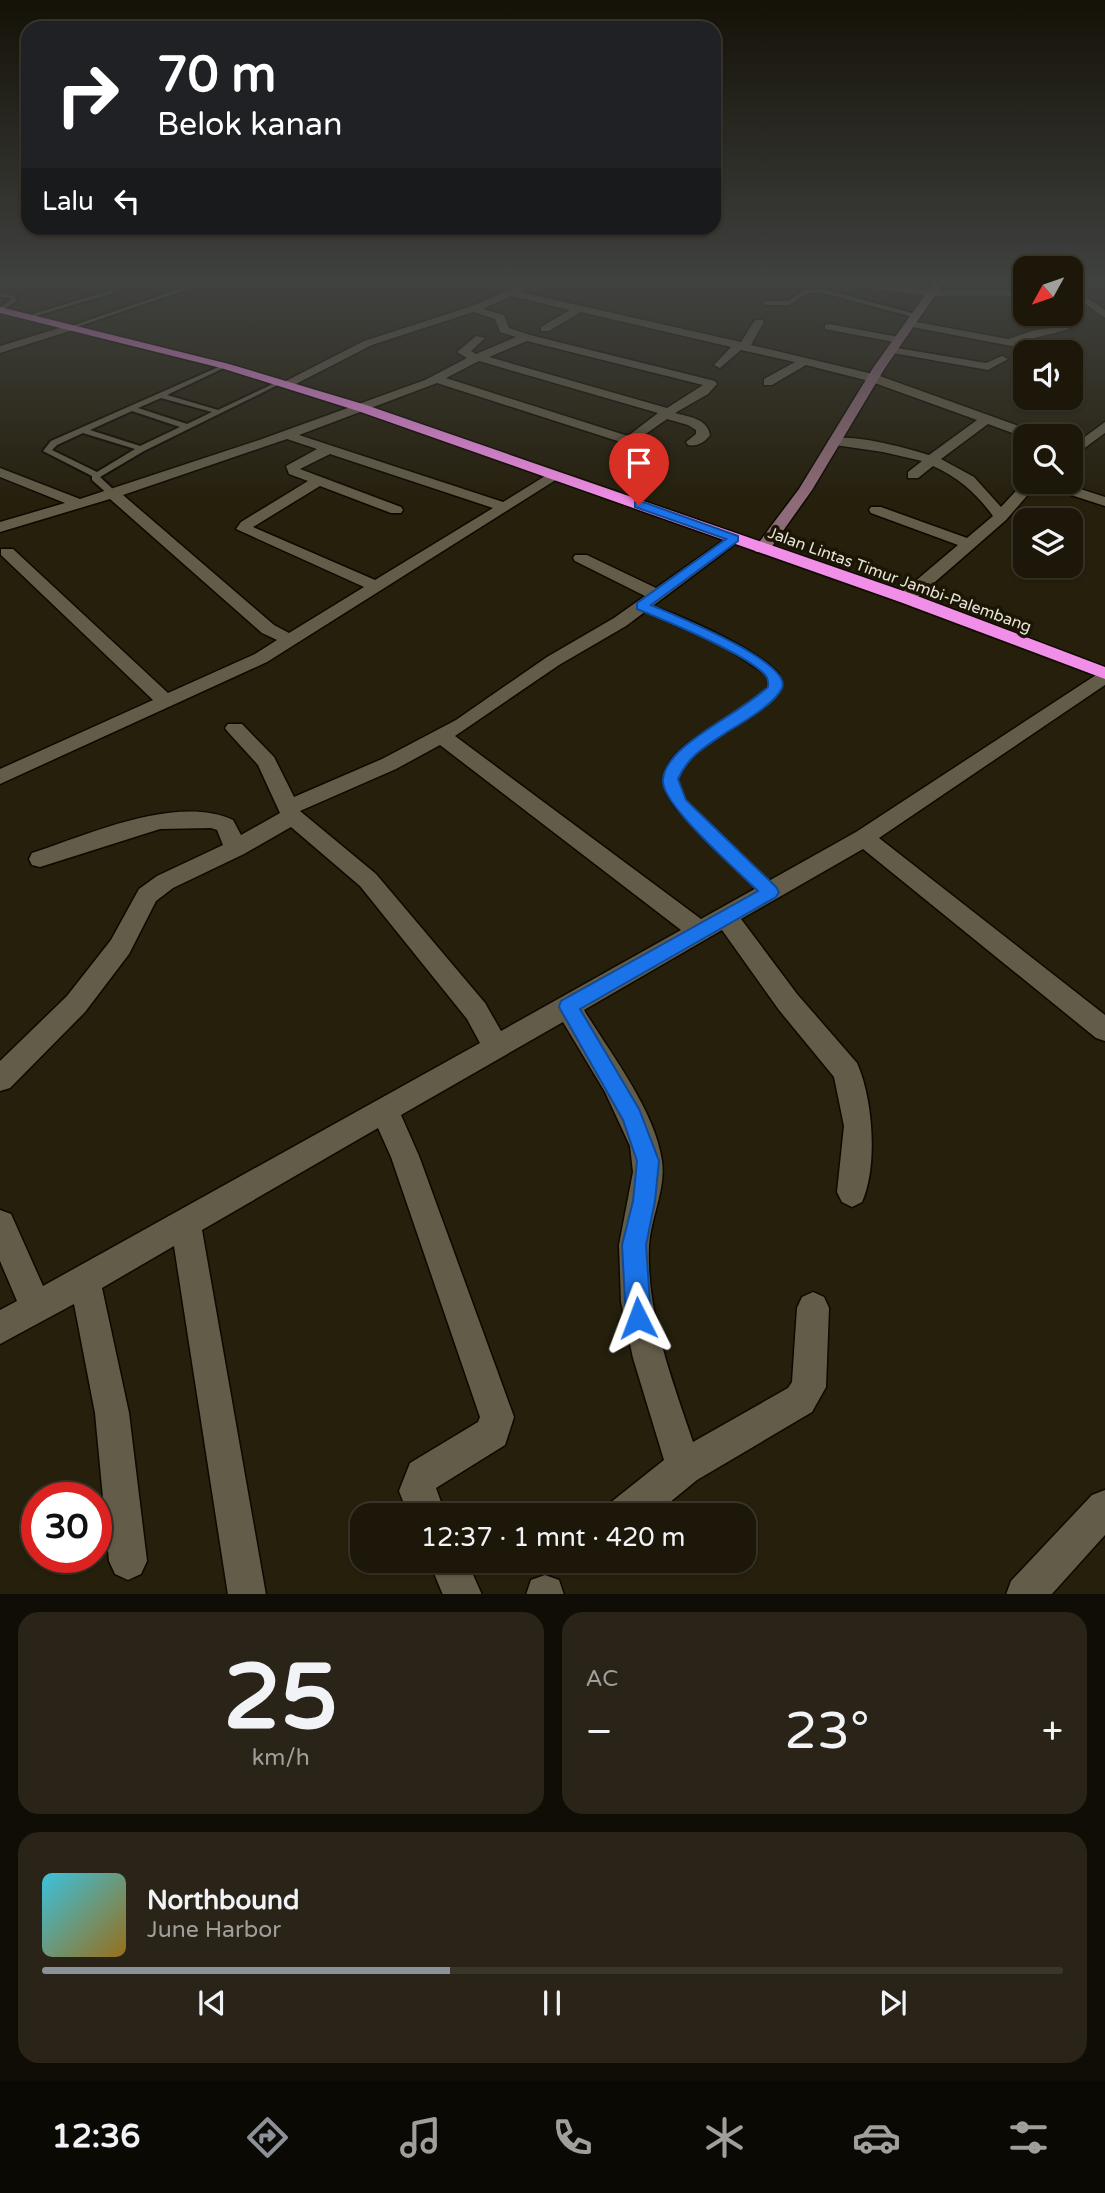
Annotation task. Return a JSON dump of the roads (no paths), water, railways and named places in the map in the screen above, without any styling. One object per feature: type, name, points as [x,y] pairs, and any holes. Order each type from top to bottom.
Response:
[{"type":"highway","name":"Jalan Lintas Timur Jambi-Palembang","points":[[181,355],[284,383],[362,408],[906,598],[1105,675]]},
{"type":"street","points":[[284,383],[341,355]]},
{"type":"street","points":[[471,355],[693,422],[702,428],[703,435],[693,442]]},
{"type":"street","points":[[0,527],[113,494],[362,408],[436,379],[483,355]]},
{"type":"street","points":[[436,379],[630,441],[704,391],[710,383],[600,355]]},
{"type":"street","points":[[720,365],[731,355]]},
{"type":"street","points":[[777,355],[873,378],[1013,429]]},
{"type":"street","points":[[762,549],[805,490],[888,355]]},
{"type":"street","points":[[939,355],[988,367],[1002,359]]},
{"type":"street","points":[[768,382],[803,362]]},
{"type":"street","points":[[913,475],[954,441],[987,419]]},
{"type":"street","points":[[1083,443],[1105,426]]},
{"type":"street","points":[[284,435],[503,508]]},
{"type":"street","points":[[835,441],[933,459],[972,482],[990,498],[1001,517]]},
{"type":"street","points":[[329,449],[293,467],[294,471],[396,510]]},
{"type":"street","points":[[0,472],[79,504]]},
{"type":"street","points":[[0,777],[261,658],[555,476]]},
{"type":"street","points":[[317,482],[246,525],[244,529],[377,587]]},
{"type":"street","points":[[1081,494],[1099,500],[1105,487]]},
{"type":"street","points":[[113,494],[268,629],[290,640]]},
{"type":"street","points":[[906,598],[1001,517],[1021,494]]},
{"type":"street","points":[[876,510],[969,544]]},
{"type":"street","points":[[0,1079],[76,1004],[120,947],[147,895],[165,882],[236,848],[290,812],[442,736],[641,606],[734,538]]},
{"type":"street","points":[[2,548],[165,701]]},
{"type":"street","points":[[581,558],[657,595]]},
{"type":"street","points":[[0,1328],[864,838],[1105,675]]},
{"type":"street","points":[[235,728],[267,762],[290,812],[368,880],[476,1011],[496,1047]]},
{"type":"street","points":[[442,736],[700,932]]},
{"type":"street","points":[[40,859],[159,821],[220,821],[225,825],[236,848]]},
{"type":"street","points":[[864,838],[1105,1030]]},
{"type":"street","points":[[726,917],[788,1002],[847,1072],[858,1126],[852,1192]]},
{"type":"street","points":[[568,1007],[632,1116],[648,1161],[644,1201],[634,1245],[638,1318],[684,1467]]},
{"type":"street","points":[[384,1110],[405,1156],[497,1417],[493,1433],[423,1476],[416,1491],[422,1503]]},
{"type":"street","points":[[186,1223],[247,1594]]},
{"type":"street","points":[[0,1225],[36,1308]]},
{"type":"street","points":[[85,1280],[112,1413],[128,1561]]},
{"type":"street","points":[[639,1503],[684,1467],[800,1400],[809,1387],[813,1307]]},
{"type":"street","points":[[1025,1594],[1105,1508]]},
{"type":"street","points":[[453,1573],[463,1594]]},
{"type":"lane","points":[[97,475],[47,451],[54,443],[225,366]]},
{"type":"lane","points":[[97,475],[141,449],[284,383]]},
{"type":"lane","points":[[159,395],[218,412]]},
{"type":"lane","points":[[131,408],[187,427]]},
{"type":"lane","points":[[83,430],[141,449]]},
{"type":"lane","points":[[97,475],[95,478],[113,494]]},
{"type":"lane","points":[[641,606],[685,624],[749,657],[773,674],[775,688],[753,709],[691,749],[678,762],[670,779],[672,791],[680,804],[770,892]]}]
